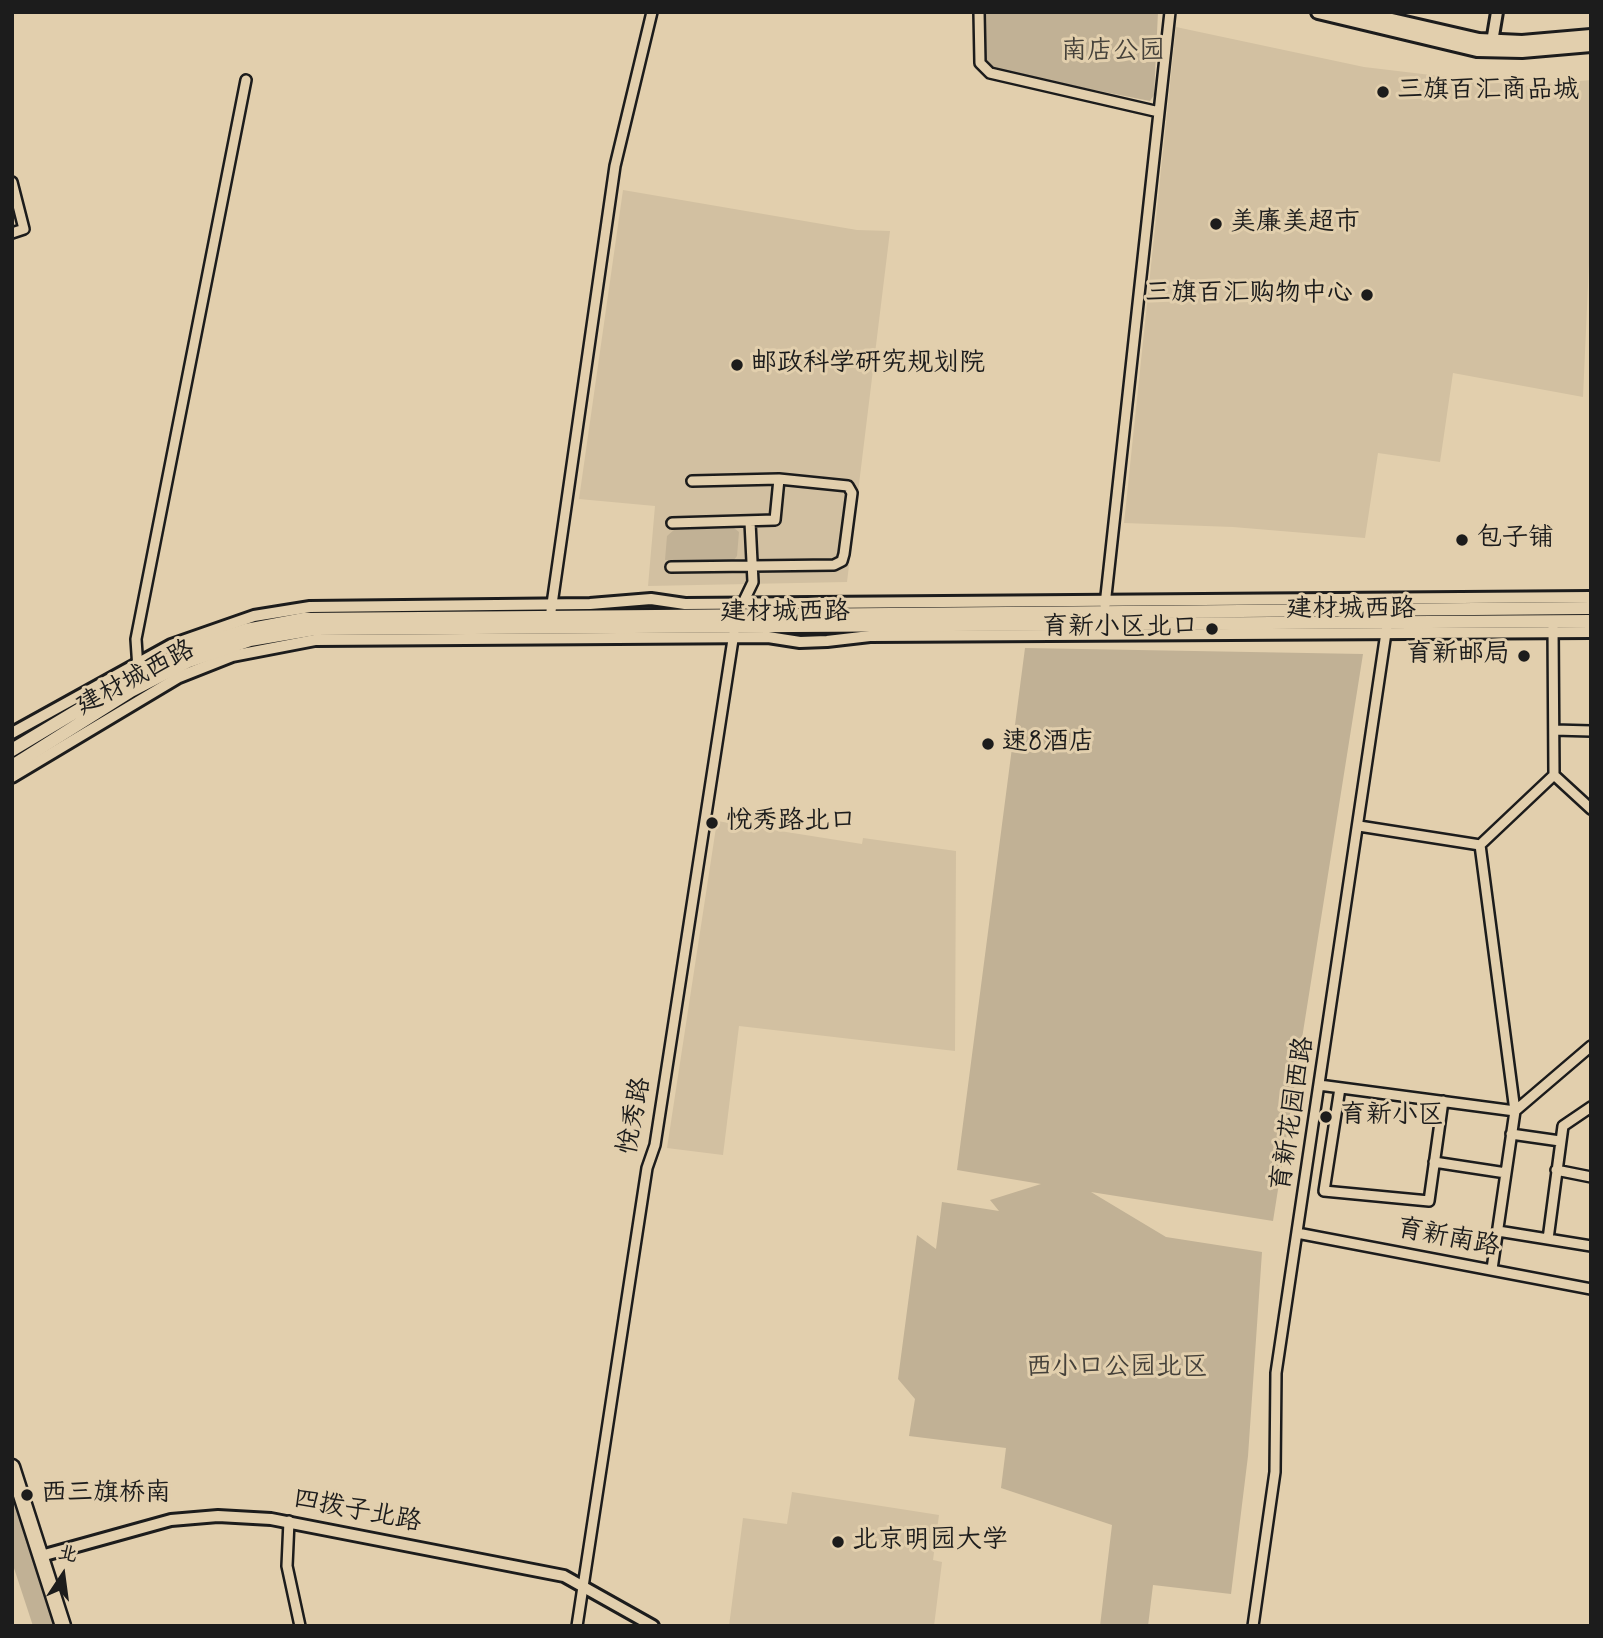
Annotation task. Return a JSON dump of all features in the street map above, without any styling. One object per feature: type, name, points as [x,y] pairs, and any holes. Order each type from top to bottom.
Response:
[{"type":"main road","points":[[1318,12],[1448,45],[1591,45]]},
{"type":"main road","points":[[1357,12],[1491,46],[1591,36]]},
{"type":"main road","name":"建材城西路","points":[[1387,622],[1591,608]]},
{"type":"main road","name":"建材城西路","points":[[12,750],[141,672],[206,642],[289,621],[551,610],[737,620],[971,624],[1104,612]]},
{"type":"main road","name":"建材城西路","points":[[12,766],[141,672],[189,661],[226,647],[306,630],[1104,612],[1553,627],[1591,621]]},
{"type":"main road","points":[[12,1467],[63,1626]]},
{"type":"street","points":[[551,610],[615,166],[652,12]]},
{"type":"street","points":[[979,12],[980,63],[990,73],[1159,112]]},
{"type":"street","points":[[1104,612],[1170,12]]},
{"type":"street","points":[[1491,46],[1497,12]]},
{"type":"street","points":[[141,672],[136,639],[246,80]]},
{"type":"street","points":[[12,182],[24,229],[12,233]]},
{"type":"street","points":[[672,523],[775,520],[779,480]]},
{"type":"street","points":[[671,567],[835,565],[842,561],[852,493],[848,486],[779,480],[692,481]]},
{"type":"street","name":"悦秀路","points":[[577,1626],[647,1168],[655,1145],[737,620],[753,582],[750,522]]},
{"type":"street","name":"建材城西路","points":[[1104,612],[1591,597]]},
{"type":"street","name":"建材城西路","points":[[12,777],[166,684],[232,656],[274,646],[347,639],[737,620],[827,642],[870,636],[1020,635],[1387,622]]},
{"type":"street","name":"育新花园西路","points":[[1253,1626],[1275,1472],[1273,1389],[1359,826],[1387,622]]},
{"type":"street","points":[[971,624],[1020,635]]},
{"type":"street","points":[[1480,845],[1554,775],[1553,627]]},
{"type":"street","name":"建材城西路","points":[[1553,627],[1591,632]]},
{"type":"street","name":"建材城西路","points":[[12,733],[141,672]]},
{"type":"street","points":[[1554,730],[1591,731]]},
{"type":"street","points":[[1554,775],[1591,809]]},
{"type":"street","points":[[1359,826],[1480,845]]},
{"type":"street","points":[[1480,845],[1515,1111],[1492,1269]]},
{"type":"street","points":[[1319,1085],[1515,1111],[1591,1046]]},
{"type":"street","points":[[1340,1088],[1325,1191],[1429,1201],[1443,1101]]},
{"type":"street","points":[[1548,1239],[1563,1126],[1591,1107]]},
{"type":"street","points":[[1511,1134],[1560,1141]]},
{"type":"street","points":[[1434,1162],[1506,1173]]},
{"type":"street","points":[[1556,1170],[1591,1177]]},
{"type":"street","points":[[1498,1231],[1591,1246]]},
{"type":"street","name":"育新南路","points":[[1297,1233],[1591,1289]]},
{"type":"street","name":"四拨子北路","points":[[41,1556],[171,1520],[236,1516],[289,1521],[558,1574],[582,1583],[653,1626]]},
{"type":"street","points":[[289,1521],[287,1566],[300,1626]]},
{"type":"shaded area","name":"三旗百汇购物中心","points":[[1176,27],[1364,67],[1523,86],[1591,80],[1591,218],[1583,397],[1453,373],[1440,462],[1378,453],[1365,538],[1233,527],[1124,523]]},
{"type":"shaded area","name":"邮政科学研究规划院","points":[[623,190],[857,230],[890,231],[847,582],[648,586],[655,506],[579,499]]},
{"type":"shaded area","points":[[717,821],[862,844],[863,838],[956,851],[955,1051],[739,1026],[723,1155],[667,1148]]},
{"type":"shaded area","name":"北京明园大学","points":[[792,1492],[939,1515],[933,1560],[942,1562],[934,1626],[729,1626],[743,1518],[787,1524]]},
{"type":"green space","name":"南店公园","points":[[982,12],[1158,12],[1154,95],[1150,101],[993,70],[983,63]]},
{"type":"green space","points":[[734,528],[739,532],[737,556],[733,561],[665,560],[667,536],[674,530]]},
{"type":"green space","name":"西小口公园北区","points":[[1025,648],[1363,654],[1273,1221],[1091,1192],[1166,1237],[1262,1252],[1248,1456],[1231,1594],[1153,1585],[1148,1626],[1100,1626],[1112,1525],[1001,1488],[1006,1448],[909,1436],[915,1399],[898,1379],[917,1235],[936,1249],[942,1202],[999,1211],[990,1200],[1041,1184],[957,1170]]},
{"type":"green space","points":[[12,1482],[58,1626],[33,1626],[12,1562]]},
{"type":"place","name":"三旗百汇商品城","points":[[1383,92]]},
{"type":"place","name":"美廉美超市","points":[[1216,224]]},
{"type":"place","name":"三旗百汇购物中心","points":[[1367,295]]},
{"type":"place","name":"邮政科学研究规划院","points":[[737,365]]},
{"type":"place","name":"包子铺","points":[[1462,540]]},
{"type":"place","name":"育新小区北口","points":[[1212,629]]},
{"type":"place","name":"育新邮局","points":[[1524,656]]},
{"type":"place","name":"速8酒店","points":[[988,744]]},
{"type":"place","name":"悦秀路北口","points":[[712,823]]},
{"type":"place","name":"育新小区","points":[[1326,1117]]},
{"type":"place","name":"西三旗桥南","points":[[27,1495]]},
{"type":"place","name":"北京明园大学","points":[[838,1542]]}]
